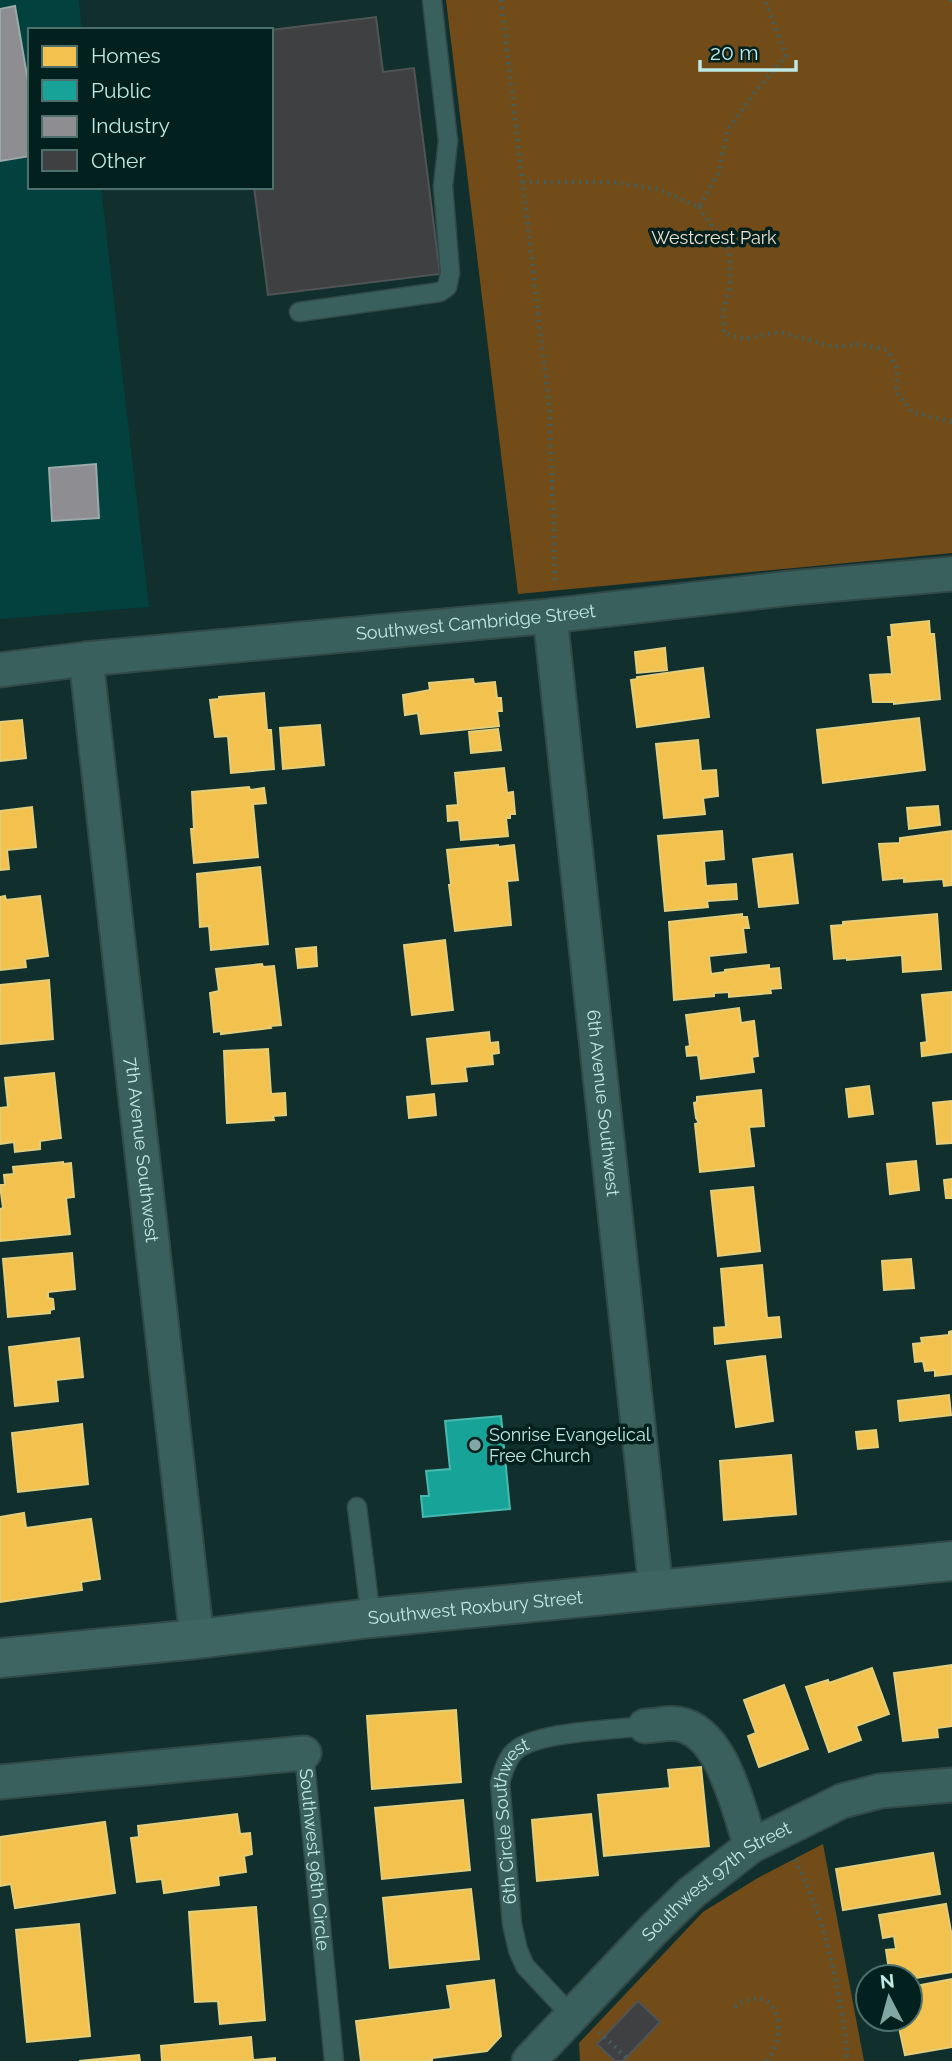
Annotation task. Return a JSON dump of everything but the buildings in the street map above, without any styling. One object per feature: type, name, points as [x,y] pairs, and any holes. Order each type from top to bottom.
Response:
[{"type":"main road","name":"Southwest Roxbury Street","points":[[0,1658],[197,1639],[371,1618],[952,1561]]},
{"type":"street","name":"Southwest Cambridge Street","points":[[0,670],[86,659],[550,616],[790,588],[952,575]]},
{"type":"street","name":"6th Avenue Southwest","points":[[550,616],[656,1590]]},
{"type":"street","name":"7th Avenue Southwest","points":[[86,659],[197,1639]]},
{"type":"street","name":"6th Circle Southwest","points":[[645,1726],[677,1724],[698,1731],[711,1745],[722,1761],[751,1846]]},
{"type":"street","name":"Southwest 96th Circle","points":[[0,1782],[303,1753]]},
{"type":"street","name":"Southwest 97th Street","points":[[529,2061],[581,2020],[653,1930],[691,1893],[751,1846],[842,1801],[880,1791],[952,1785]]},
{"type":"lane","points":[[299,312],[440,292],[447,287],[450,272],[443,186],[448,141],[432,0]]},
{"type":"lane","points":[[357,1507],[371,1618]]},
{"type":"lane","name":"6th Circle Southwest","points":[[581,2020],[525,1966],[518,1950],[512,1924],[500,1783],[505,1765],[514,1752],[529,1742],[551,1736],[645,1726]]},
{"type":"lane","name":"Southwest 96th Circle","points":[[303,1753],[334,2061]]},
{"type":"path","points":[[501,0],[550,414],[555,591],[550,616]]},
{"type":"path","points":[[698,207],[718,174],[728,129],[786,56],[765,0]]},
{"type":"path","points":[[523,182],[611,182],[657,189],[698,207],[729,250],[730,287],[723,311],[724,333],[745,339],[779,332],[834,347],[859,344],[887,350],[897,369],[896,392],[912,412],[952,422]]},
{"type":"path","points":[[791,1853],[817,1908],[831,1957],[847,2041],[847,2061]]},
{"type":"path","points":[[735,2007],[757,1998],[768,2002],[779,2018],[777,2044],[767,2061]]},
{"type":"path","points":[[581,2020],[630,2061]]},
{"type":"shaded area","points":[[0,0],[79,0],[82,28],[28,28],[28,189],[101,189],[149,607],[0,619]]},
{"type":"green space","name":"Westcrest Park","points":[[446,0],[952,0],[952,553],[518,594]]},
{"type":"green space","points":[[823,1844],[854,2008],[854,2033],[859,2033],[864,2061],[580,2061],[579,2043],[703,1912],[756,1879]]},
{"type":"place","name":"Sonrise Evangelical Free Church","points":[[475,1445]]}]
